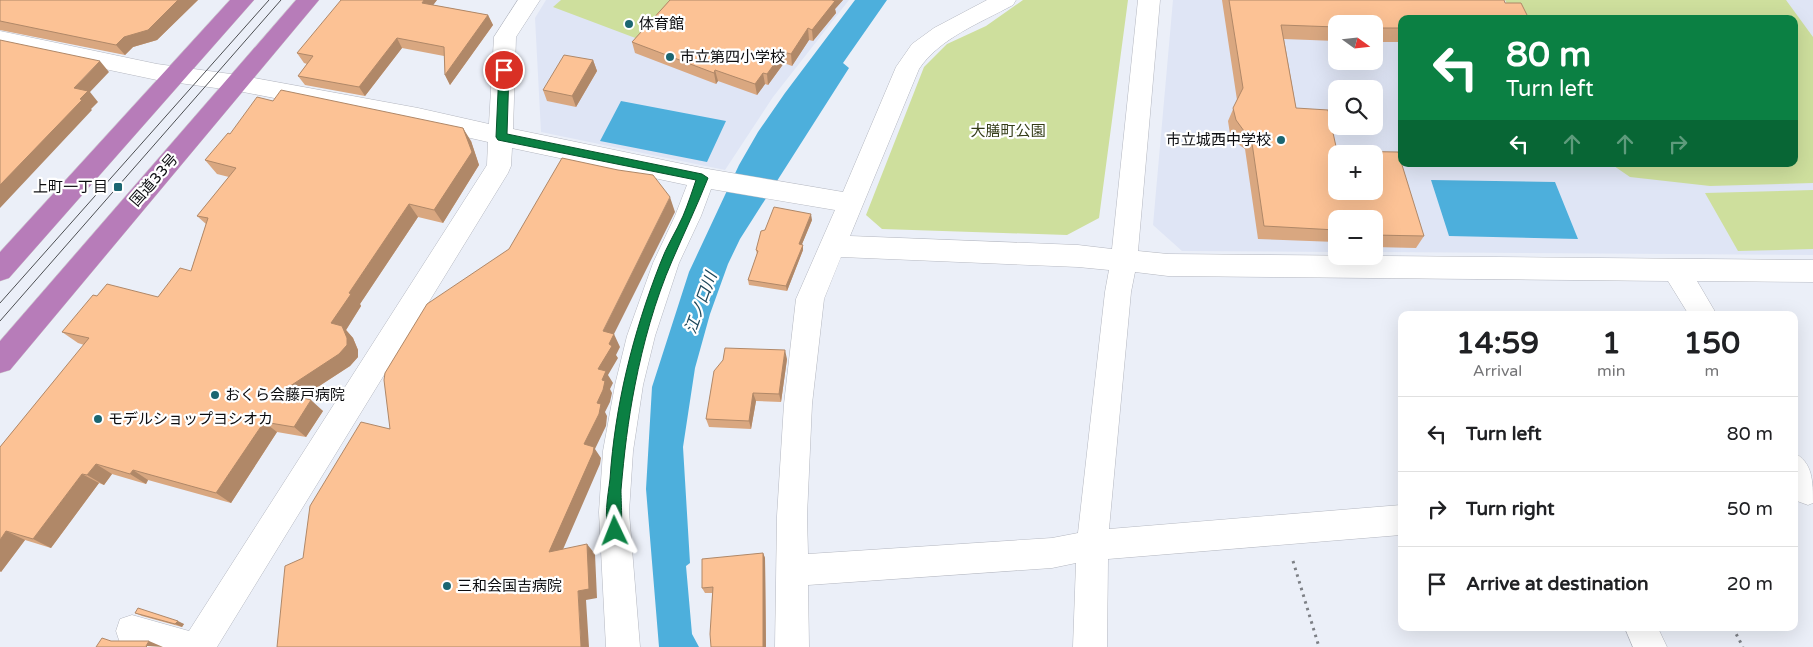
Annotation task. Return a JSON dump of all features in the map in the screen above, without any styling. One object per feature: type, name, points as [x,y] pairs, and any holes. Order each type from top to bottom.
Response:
[{"type":"highway","points":[[0,270],[243,0]]},
{"type":"highway","name":"国道33号","points":[[0,361],[308,0]]},
{"type":"street","points":[[198,647],[499,166],[502,137],[505,37],[529,0]]},
{"type":"street","points":[[792,647],[790,571],[798,404],[810,299],[908,67],[920,50],[942,34],[1005,0]]},
{"type":"street","points":[[1090,647],[1092,545],[1118,292],[1124,261],[1149,0]]},
{"type":"street","points":[[0,39],[157,72],[238,83],[418,117],[502,137],[710,179],[789,194],[851,203]]},
{"type":"street","points":[[623,647],[614,512],[618,451],[629,385],[641,336],[666,262],[688,216],[710,179]]},
{"type":"street","points":[[832,246],[1078,256],[1168,265],[1813,272]]},
{"type":"street","points":[[1676,270],[1701,311]]},
{"type":"street","points":[[790,571],[1052,553],[1092,545],[1398,520]]},
{"type":"street","points":[[1642,631],[1650,647]]},
{"type":"street","points":[[132,632],[187,647]]},
{"type":"path","points":[[1283,529],[1319,647]]},
{"type":"path","points":[[1735,631],[1743,647]]},
{"type":"shaded area","name":"市立第四小学校","points":[[546,0],[849,0],[773,97],[725,170],[541,132],[535,18]]},
{"type":"shaded area","name":"市立城西中学校","points":[[1173,0],[1813,0],[1813,255],[1383,252],[1383,210],[1328,210],[1328,252],[1182,251],[1153,225]]},
{"type":"green space","name":"体育館","points":[[561,0],[684,0],[646,42],[553,7]]},
{"type":"green space","name":"大膳町公園","points":[[1023,0],[1128,0],[1099,218],[1067,235],[882,229],[866,215],[924,67],[947,44],[986,26]]},
{"type":"green space","points":[[1505,0],[1786,0],[1797,15],[1513,15]]},
{"type":"green space","points":[[1798,16],[1813,37],[1813,183],[1710,186],[1630,177],[1615,167],[1798,167]]},
{"type":"green space","points":[[1813,190],[1813,249],[1738,251],[1705,193]]},
{"type":"water","name":"江ノ口川","points":[[855,0],[887,0],[843,63],[849,68],[740,239],[728,264],[710,314],[695,368],[683,447],[690,563],[686,566],[692,634],[699,647],[659,647],[646,489],[652,387],[689,272],[739,165],[758,132],[785,93]]},
{"type":"water","points":[[621,101],[726,121],[707,162],[600,141]]},
{"type":"water","points":[[1431,180],[1555,182],[1578,239],[1449,236]]},
{"type":"building","points":[[0,0],[178,0],[148,30],[124,37],[116,45],[0,21]]},
{"type":"building","points":[[341,0],[424,0],[422,3],[488,15],[445,75],[444,47],[397,38],[359,87],[298,76],[313,56],[297,53]]},
{"type":"building","points":[[670,0],[835,1],[812,30],[808,28],[791,54],[783,52],[767,74],[763,73],[755,84],[715,70],[714,73],[632,42]]},
{"type":"building","points":[[1229,0],[1504,0],[1505,3],[1521,3],[1527,15],[1398,15],[1398,28],[1383,28],[1383,15],[1328,15],[1328,27],[1281,25],[1296,108],[1328,110],[1328,135],[1333,135],[1336,145],[1328,145],[1328,200],[1383,200],[1383,152],[1398,152],[1398,167],[1403,167],[1424,236],[1383,235],[1383,210],[1328,210],[1328,230],[1264,226],[1251,136],[1244,131],[1236,120],[1233,108],[1243,88]]},
{"type":"building","points":[[0,40],[100,61],[74,88],[88,91],[80,99],[82,100],[0,185]]},
{"type":"building","points":[[564,55],[593,60],[572,96],[543,90]]},
{"type":"building","points":[[281,90],[463,128],[472,152],[434,210],[409,204],[349,293],[351,294],[331,323],[342,326],[347,338],[347,345],[339,354],[281,392],[311,400],[294,427],[264,422],[216,493],[133,470],[130,474],[96,464],[87,475],[82,474],[33,539],[6,531],[0,540],[0,447],[89,338],[62,332],[93,295],[97,296],[107,284],[158,297],[180,268],[191,271],[208,218],[197,216],[236,168],[205,160],[228,133],[230,134],[257,97],[273,101]]},
{"type":"building","points":[[562,158],[618,170],[653,175],[670,197],[603,331],[614,334],[609,344],[612,346],[598,369],[606,371],[602,380],[605,381],[603,390],[597,403],[601,404],[599,414],[584,444],[594,447],[593,453],[549,552],[587,544],[589,589],[578,591],[581,647],[277,647],[285,566],[303,558],[310,506],[361,422],[390,429],[384,380],[385,373],[427,304],[509,249]]},
{"type":"building","points":[[774,207],[811,214],[799,244],[803,245],[786,286],[748,280],[758,251],[756,250],[761,231],[765,230]]},
{"type":"building","points":[[725,348],[785,350],[779,394],[753,393],[749,421],[706,419],[714,371],[723,360]]},
{"type":"building","points":[[763,553],[763,647],[711,647],[713,587],[702,588],[702,559]]},
{"type":"building","points":[[138,608],[178,621],[175,624],[135,613]]},
{"type":"building","points":[[102,638],[111,641],[149,641],[147,647],[96,647]]},
{"type":"tram line","points":[[0,303],[269,0]]},
{"type":"tram line","points":[[0,321],[281,0]]},
{"type":"place","name":"体育館","points":[[629,24]]},
{"type":"place","name":"市立第四小学校","points":[[670,57]]},
{"type":"place","name":"市立城西中学校","points":[[1281,140]]},
{"type":"place","name":"上町一丁目","points":[[118,187]]},
{"type":"place","name":"おくら会藤戸病院","points":[[215,395]]},
{"type":"place","name":"モデルショップヨシオカ","points":[[98,419]]},
{"type":"place","name":"三和会国吉病院","points":[[447,586]]},
{"type":"route","points":[[504,70],[502,137],[702,178],[688,216],[666,262],[641,336],[629,385],[618,451],[614,512],[615,531]]}]
